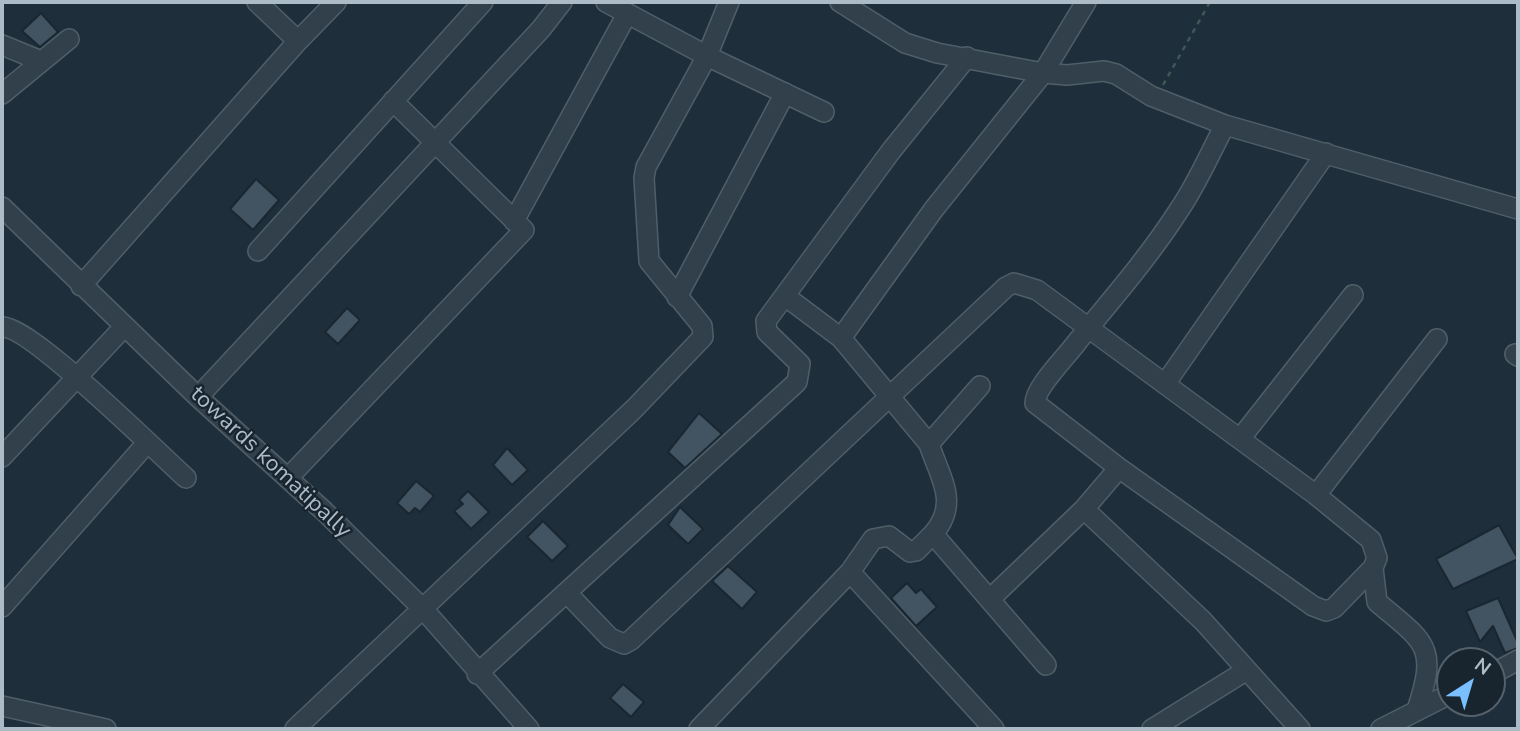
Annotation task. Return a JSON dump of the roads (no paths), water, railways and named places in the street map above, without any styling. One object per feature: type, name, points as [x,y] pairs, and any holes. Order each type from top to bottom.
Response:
[{"type":"street","points":[[257,2],[298,41]]},
{"type":"street","points":[[81,286],[298,41],[336,2]]},
{"type":"street","points":[[258,251],[483,2]]},
{"type":"street","points":[[198,397],[541,29],[562,2]]},
{"type":"street","points":[[606,2],[707,56],[824,112]]},
{"type":"street","points":[[295,729],[634,409],[700,340],[704,329],[649,261],[644,178],[646,167],[707,56],[729,2]]},
{"type":"street","points":[[841,2],[905,43],[937,53],[1043,73],[1067,75],[1104,71],[1116,74],[1158,98],[1225,125],[1518,209]]},
{"type":"street","points":[[841,338],[934,209],[1043,73],[1086,2]]},
{"type":"street","points":[[514,221],[627,14]]},
{"type":"street","points":[[2,94],[69,39]]},
{"type":"street","points":[[2,45],[41,61]]},
{"type":"street","points":[[477,674],[797,382],[802,370],[800,364],[772,338],[765,326],[891,151],[967,57]]},
{"type":"street","points":[[677,297],[785,93]]},
{"type":"street","points":[[288,478],[524,230],[393,101]]},
{"type":"street","points":[[567,593],[610,638],[624,644],[631,640],[887,397],[1006,287],[1014,283],[1037,290],[1088,329],[1316,495],[1371,540],[1377,558],[1373,568],[1334,608],[1320,610],[1119,468],[1035,403],[1039,390],[1088,329],[1181,209],[1225,125]]},
{"type":"street","points":[[1165,384],[1326,153]]},
{"type":"street","name":"towards komatipally","points":[[2,207],[81,286],[288,478],[424,610],[477,674],[529,729]]},
{"type":"street","points":[[1240,439],[1353,295]]},
{"type":"street","points":[[699,729],[850,572],[873,539],[889,536],[910,552],[916,551],[933,534],[948,511],[947,498],[929,443],[887,397],[841,338],[785,296]]},
{"type":"street","points":[[2,327],[18,331],[76,378],[186,478]]},
{"type":"street","points":[[2,457],[124,327]]},
{"type":"street","points":[[1316,495],[1437,339]]},
{"type":"street","points":[[929,443],[980,386]]},
{"type":"street","points":[[2,607],[147,443]]},
{"type":"street","points":[[990,599],[1084,509],[1119,468]]},
{"type":"street","points":[[1084,509],[1203,621],[1293,727]]},
{"type":"street","points":[[933,534],[1046,665]]},
{"type":"street","points":[[1373,568],[1377,602],[1415,636],[1429,661],[1428,677],[1417,710]]},
{"type":"street","points":[[850,572],[993,729]]},
{"type":"street","points":[[1152,729],[1247,670]]},
{"type":"street","points":[[1381,729],[1436,701]]},
{"type":"street","points":[[2,706],[106,729]]}]
